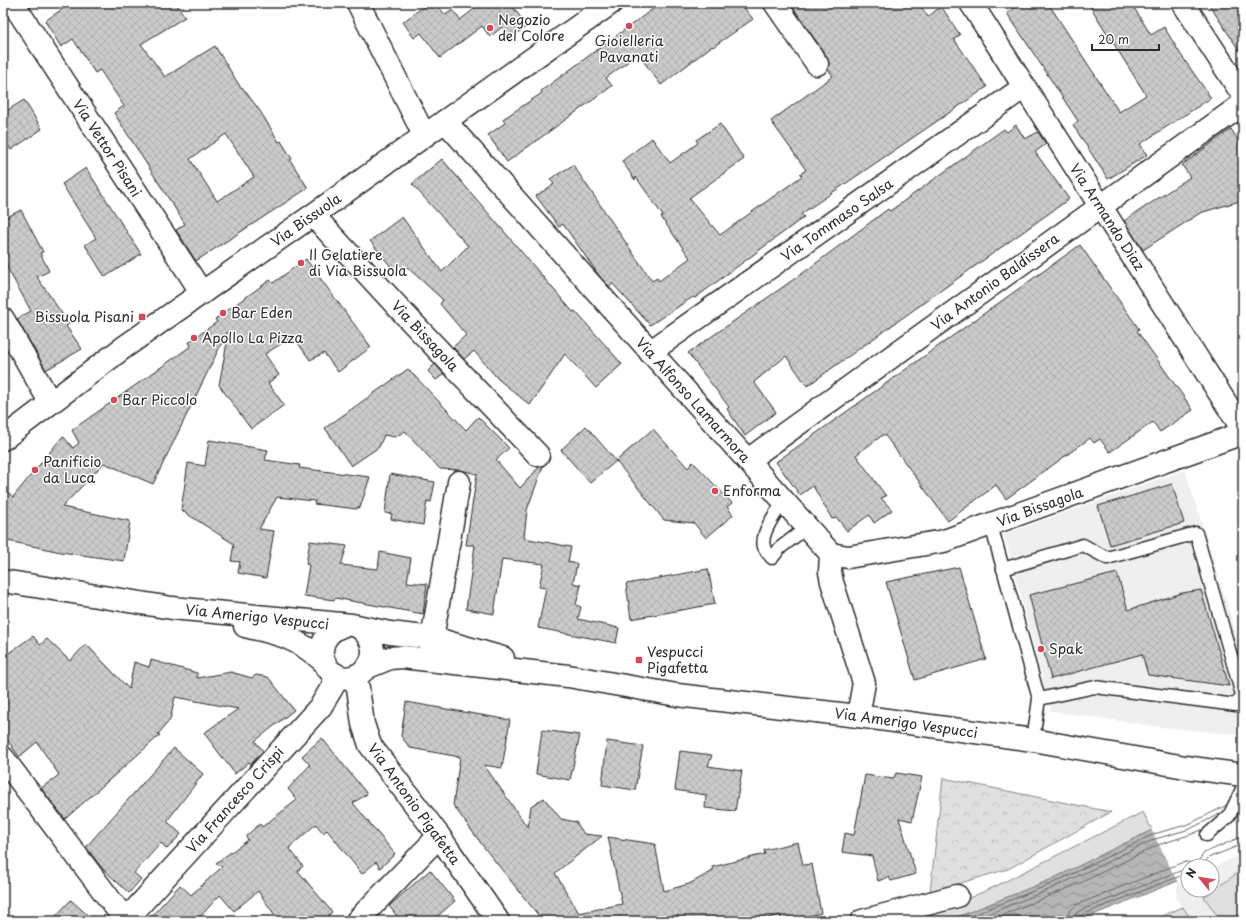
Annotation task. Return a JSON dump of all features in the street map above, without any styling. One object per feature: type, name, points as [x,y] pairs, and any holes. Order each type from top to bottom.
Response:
[{"type":"street","name":"Via Vettor Pisani","points":[[13,3],[202,294]]},
{"type":"street","points":[[358,3],[424,135]]},
{"type":"street","name":"Via Bissuola","points":[[3,439],[50,402],[124,348],[611,3]]},
{"type":"street","points":[[775,3],[817,64]]},
{"type":"street","name":"Via Armando Diaz","points":[[971,3],[1243,432]]},
{"type":"street","points":[[1183,3],[1243,95]]},
{"type":"street","name":"Via Tommaso Salsa","points":[[650,352],[1024,87]]},
{"type":"street","name":"Via Antonio Baldissera","points":[[748,460],[1243,104]]},
{"type":"street","name":"Via Alfonso Lamarmora","points":[[444,121],[748,460],[830,554]]},
{"type":"street","name":"Via Bissagola","points":[[313,215],[538,455]]},
{"type":"street","points":[[3,319],[50,402]]},
{"type":"street","name":"Via Bissagola","points":[[830,554],[848,557],[944,542],[1243,432]]},
{"type":"street","points":[[428,660],[459,482]]},
{"type":"street","points":[[830,554],[830,572],[832,582],[864,683],[858,716]]},
{"type":"street","name":"Via Amerigo Vespucci","points":[[3,581],[172,608],[351,627],[433,638],[568,676]]},
{"type":"street","name":"Via Amerigo Vespucci","points":[[172,608],[280,635],[307,646],[345,670],[390,658],[402,657],[568,676],[677,695],[858,716],[1033,740],[1185,767],[1243,775]]},
{"type":"street","points":[[345,670],[372,659],[374,650],[370,638],[351,627]]},
{"type":"street","name":"Via Amerigo Vespucci","points":[[345,670],[322,652],[325,639],[334,629],[351,627]]},
{"type":"street","name":"Via Antonio Pigafetta","points":[[345,670],[358,688],[363,724],[370,745],[439,836],[498,921]]},
{"type":"street","name":"Via Francesco Crispi","points":[[125,921],[321,706],[345,670]]},
{"type":"street","points":[[3,758],[125,921]]},
{"type":"street","points":[[357,921],[439,836]]},
{"type":"street","points":[[862,921],[957,896]]},
{"type":"lane","points":[[785,502],[776,511],[763,539],[764,547],[772,558],[780,548],[806,528]]},
{"type":"lane","points":[[991,525],[1039,699],[1033,740]]},
{"type":"lane","points":[[1004,569],[1083,545],[1107,558],[1196,533],[1242,695],[1236,705],[1095,687],[1039,699]]},
{"type":"lane","points":[[1207,835],[1231,813],[1243,787]]},
{"type":"shaded area","points":[[1185,470],[1243,655],[1243,735],[1162,727],[1051,711],[1004,534]]},
{"type":"shaded area","points":[[1243,854],[1243,921],[1150,921],[1182,907],[1176,899],[1178,881],[1180,880],[1180,898],[1220,898],[1220,864]]},
{"type":"green space","points":[[943,778],[1111,812],[1008,869],[930,892]]},
{"type":"green space","points":[[1143,812],[1152,830],[1050,880],[947,921],[893,921],[949,907],[994,887]]},
{"type":"green space","points":[[1243,869],[1243,912],[1230,921],[1221,921],[1205,898],[1220,898],[1220,886]]},
{"type":"green space","points":[[1183,907],[1192,921],[1150,921]]},
{"type":"water","points":[[1243,792],[1215,858],[1180,858],[1180,878],[1178,881],[1078,921],[947,921],[1050,880],[1152,830],[1187,820]]},
{"type":"pier","points":[[1243,790],[1243,853],[1220,864],[1220,858],[1180,858],[1180,882],[1178,883],[1151,829],[1187,818]]},
{"type":"building","points":[[71,3],[176,3],[185,17],[141,44],[165,77],[215,46],[241,88],[242,87],[260,111],[279,142],[281,141],[292,159],[290,160],[308,188],[196,261],[176,230],[185,224],[114,113],[124,106],[100,70],[95,73],[73,39],[61,47],[45,21]],"holes":[[[226,134],[254,177],[217,201],[190,159]]]},
{"type":"building","points":[[428,3],[436,3],[445,15],[453,10],[460,20],[482,3],[510,3],[527,26],[510,38],[502,27],[490,37],[482,26],[440,58],[421,33],[414,38],[403,22]]},
{"type":"building","points":[[661,3],[740,3],[753,19],[713,47],[712,46],[661,85],[638,54],[606,78],[612,86],[507,162],[488,135],[505,123],[503,119],[542,93],[541,91]]},
{"type":"building","points":[[790,3],[919,3],[928,17],[941,6],[960,35],[954,39],[987,87],[801,214],[804,217],[695,298],[693,297],[650,325],[613,284],[609,286],[600,277],[563,224],[559,227],[536,196],[554,184],[550,179],[573,165],[652,281],[657,278],[659,281],[690,258],[661,217],[663,216],[636,177],[635,180],[622,161],[652,138],[670,163],[698,143],[696,140],[720,124],[744,159],[689,198],[720,235],[802,176],[800,174],[806,170],[771,121],[833,76],[828,69],[829,63],[827,57]]},
{"type":"building","points":[[1022,3],[1048,3],[1119,112],[1146,95],[1088,3],[1131,3],[1151,35],[1164,27],[1181,55],[1211,98],[1140,144],[1147,155],[1108,179],[1073,125],[1078,121],[1007,13]]},
{"type":"building","points":[[1208,3],[1243,3],[1243,56]]},
{"type":"building","points":[[24,100],[42,129],[11,150],[3,138],[3,113]]},
{"type":"building","points":[[1016,125],[1025,139],[1038,132],[1046,144],[1035,152],[1069,199],[807,386],[786,356],[754,382],[776,412],[745,436],[727,409],[729,407],[688,353],[803,273],[888,209],[890,211],[1004,129],[1007,132]]},
{"type":"building","points":[[1231,129],[1243,148],[1243,200],[1200,213],[1143,250],[1124,221],[1190,177],[1182,165]]},
{"type":"building","points":[[442,159],[573,312],[575,311],[622,364],[596,388],[565,354],[530,405],[498,379],[474,351],[464,359],[453,347],[466,335],[440,304],[443,300],[407,267],[397,274],[370,241],[402,217],[442,272],[468,246],[412,184]]},
{"type":"building","points":[[86,168],[141,254],[105,277],[85,245],[96,238],[62,184]]},
{"type":"building","points":[[21,210],[43,252],[40,253],[49,271],[37,277],[69,324],[66,326],[82,349],[46,370],[17,319],[31,311],[3,260],[3,219]]},
{"type":"building","points":[[1080,245],[1139,329],[1137,331],[1193,410],[1160,432],[1153,422],[1110,452],[1100,439],[1094,443],[1090,438],[1006,499],[996,485],[948,521],[884,434],[856,455],[886,496],[881,498],[892,510],[874,523],[869,515],[847,531],[837,518],[832,519],[813,486],[800,495],[776,462]]},
{"type":"building","points":[[306,259],[371,347],[338,372],[324,353],[310,360],[293,336],[265,354],[279,375],[268,383],[284,405],[251,429],[219,385],[229,332],[227,332],[153,484],[104,463],[62,507],[130,521],[124,561],[61,552],[3,540],[3,489],[13,497],[63,436],[73,448],[79,443],[72,430],[191,346],[189,342],[217,322],[215,319],[270,280],[273,283]]},
{"type":"building","points":[[435,364],[444,374],[436,380],[428,371]]},
{"type":"building","points":[[408,369],[466,430],[478,417],[509,448],[496,460],[520,488],[539,467],[543,466],[527,510],[524,538],[571,547],[568,562],[577,564],[573,583],[581,585],[576,605],[581,607],[578,619],[619,628],[616,643],[538,628],[546,588],[539,587],[544,564],[502,559],[494,614],[466,609],[475,545],[466,545],[477,474],[461,470],[440,469],[405,431],[395,437],[384,435],[379,447],[351,466],[325,428]]},
{"type":"building","points":[[586,426],[616,461],[590,483],[561,450]]},
{"type":"building","points":[[653,429],[688,468],[693,462],[732,503],[727,507],[733,515],[706,538],[694,523],[664,520],[616,461]]},
{"type":"building","points":[[209,440],[268,450],[265,460],[300,465],[299,468],[370,477],[360,508],[358,507],[357,509],[314,504],[315,501],[277,497],[259,529],[274,531],[266,578],[238,573],[240,562],[231,561],[234,544],[181,510],[188,463],[205,466]]},
{"type":"building","points":[[390,474],[435,482],[431,502],[427,501],[423,525],[391,519],[392,514],[385,513]]},
{"type":"building","points":[[1172,484],[1184,523],[1110,545],[1098,506]]},
{"type":"building","points":[[310,541],[347,546],[341,565],[378,569],[380,552],[411,558],[407,582],[427,584],[423,614],[335,598],[334,600],[304,596],[309,565],[306,564]]},
{"type":"building","points":[[959,567],[986,659],[915,680],[886,582]]},
{"type":"building","points":[[708,569],[715,604],[631,619],[626,584]]},
{"type":"building","points":[[1117,573],[1128,610],[1182,593],[1201,590],[1229,686],[1148,675],[1142,654],[1051,679],[1029,595]]},
{"type":"building","points":[[33,636],[40,645],[47,639],[70,661],[86,644],[129,689],[134,662],[149,667],[151,660],[197,673],[197,678],[231,672],[252,678],[256,675],[268,677],[294,710],[255,741],[263,751],[251,764],[249,762],[235,774],[204,733],[238,709],[175,697],[170,720],[158,734],[160,735],[65,819],[41,788],[59,775],[37,742],[19,757],[3,733],[3,657]]},
{"type":"building","points":[[406,702],[510,720],[502,768],[484,765],[528,828],[531,806],[544,798],[561,819],[576,822],[584,834],[602,836],[555,873],[579,913],[622,904],[608,837],[655,844],[664,891],[689,884],[713,871],[712,867],[765,854],[764,850],[798,842],[803,865],[812,864],[821,913],[788,921],[782,921],[780,915],[757,921],[543,921],[486,850],[453,805],[460,757],[410,748],[401,736]]},
{"type":"building","points":[[542,730],[580,735],[570,780],[536,774]]},
{"type":"building","points":[[322,738],[367,794],[353,803],[395,854],[380,868],[376,862],[362,874],[327,830],[323,833],[316,824],[289,848],[303,866],[298,871],[332,912],[323,921],[279,921],[258,891],[234,911],[220,895],[196,921],[147,921],[180,885],[191,895],[222,867],[216,863],[248,840],[246,836],[260,824],[262,827],[297,800],[288,789],[310,765],[302,756]]},
{"type":"building","points":[[607,741],[643,746],[635,790],[602,785]]},
{"type":"building","points":[[174,748],[203,774],[167,821],[181,834],[167,849],[161,843],[134,873],[141,879],[129,893],[102,868],[86,847]]},
{"type":"building","points":[[680,751],[712,755],[708,766],[742,771],[735,811],[705,808],[706,795],[675,790]]},
{"type":"building","points":[[896,773],[922,777],[912,821],[899,818],[916,874],[891,881],[889,877],[878,881],[872,856],[842,852],[845,833],[854,835],[865,775],[893,779]]},
{"type":"building","points":[[430,870],[455,901],[432,921],[401,921],[389,906]]},
{"type":"building","points":[[71,900],[94,921],[51,921]]},
{"type":"place","name":"Gioielleria Pavanati","points":[[629,26]]},
{"type":"place","name":"Negozio del Colore","points":[[490,28]]},
{"type":"place","name":"Il Gelatiere di Via Bissuola","points":[[301,263]]},
{"type":"place","name":"Bar Eden","points":[[223,313]]},
{"type":"place","name":"Bissuola Pisani","points":[[142,317]]},
{"type":"place","name":"Apollo La Pizza","points":[[194,338]]},
{"type":"place","name":"Bar Piccolo","points":[[114,400]]},
{"type":"place","name":"Panificio da Luca","points":[[35,470]]},
{"type":"place","name":"Enforma","points":[[715,491]]},
{"type":"place","name":"Spak","points":[[1041,649]]},
{"type":"place","name":"Vespucci Pigafetta","points":[[639,660]]}]
